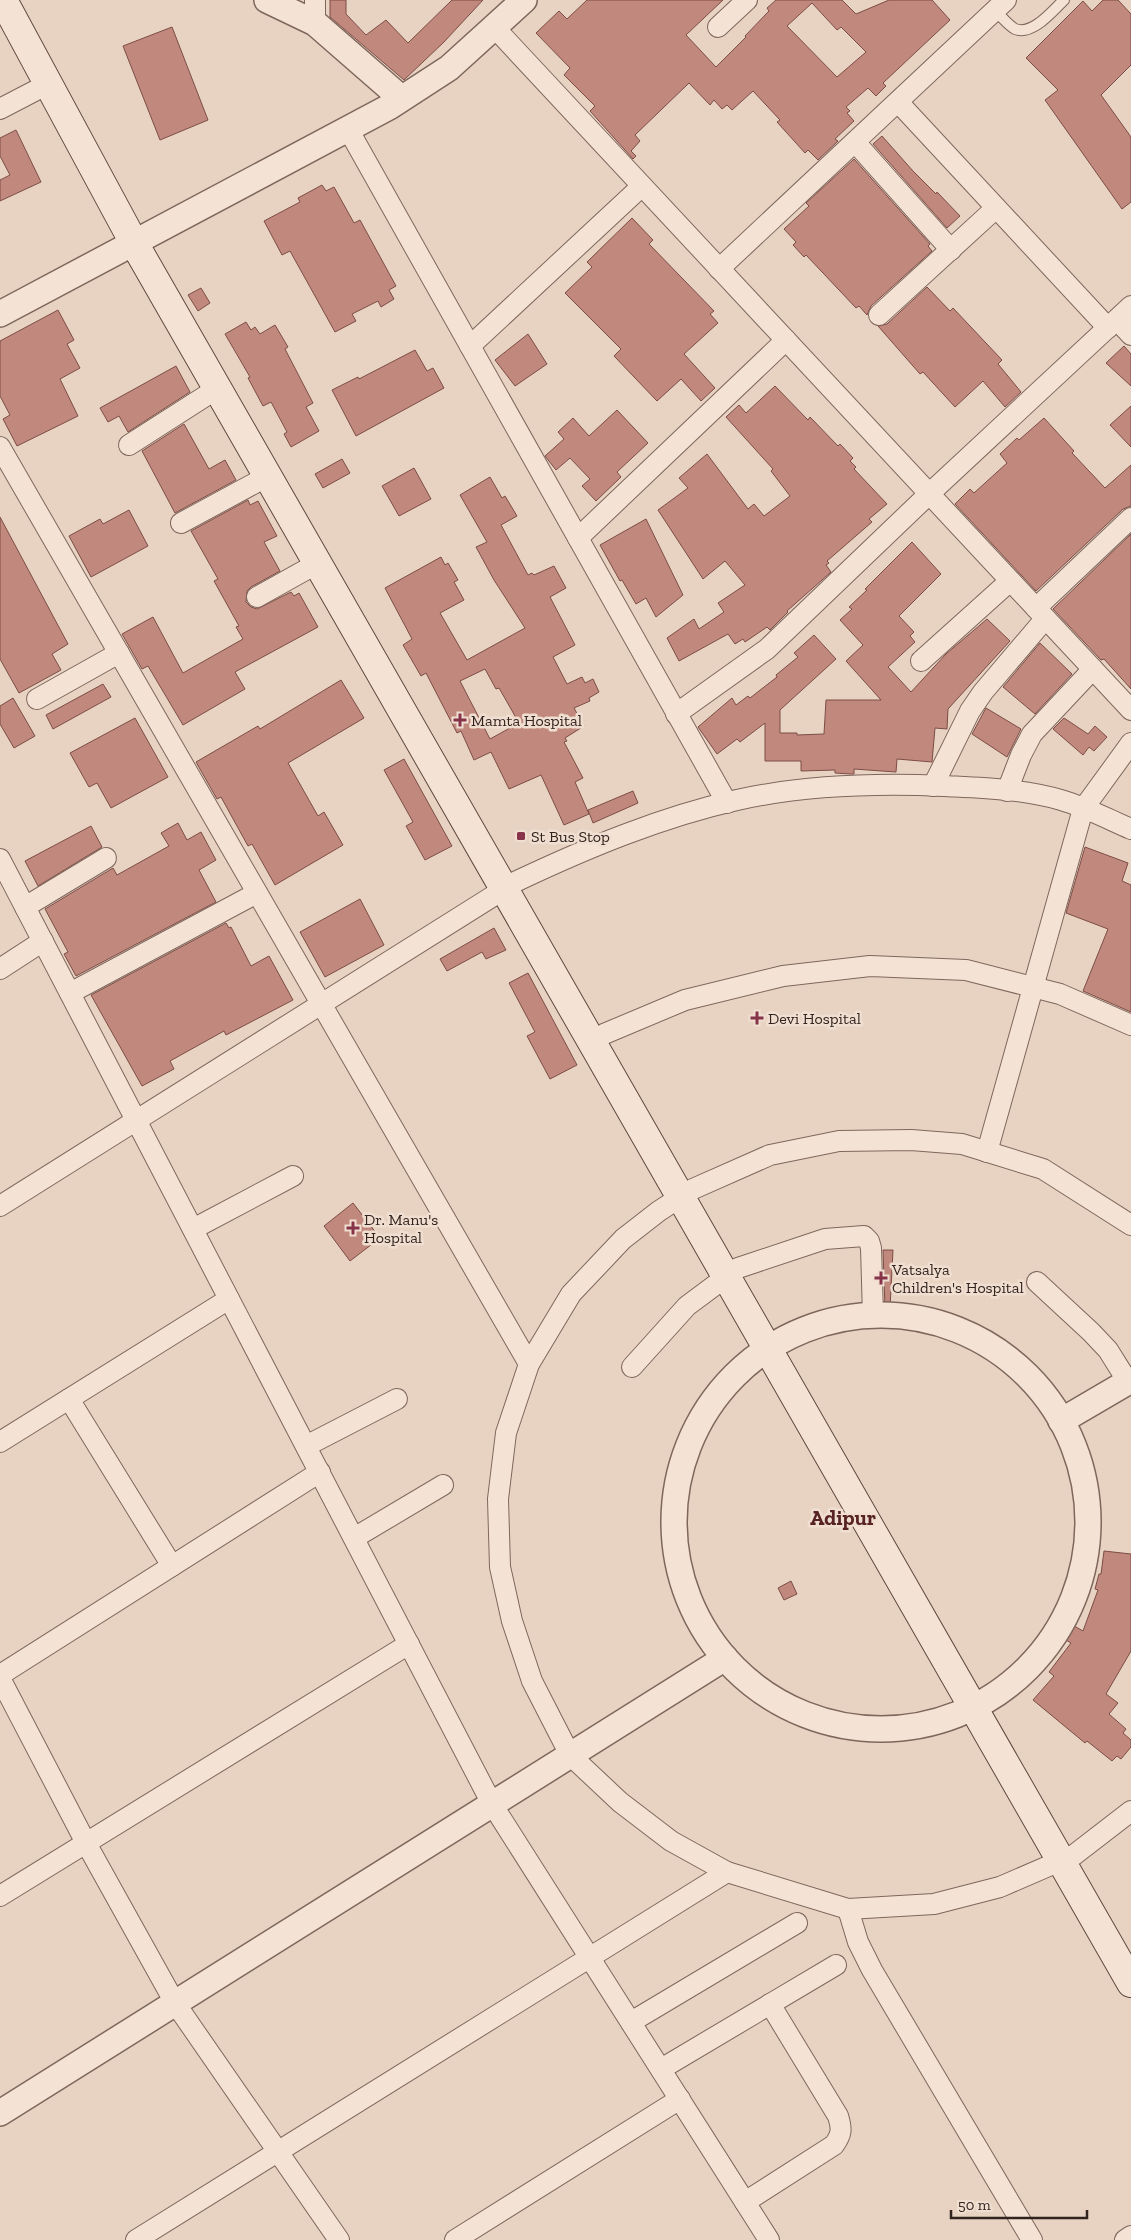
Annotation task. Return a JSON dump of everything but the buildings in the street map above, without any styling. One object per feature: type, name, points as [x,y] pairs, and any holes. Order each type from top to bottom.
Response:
[{"type":"main road","points":[[3,0],[48,84],[140,240],[511,885],[980,1705],[1067,1858],[1131,1983]]},
{"type":"main road","points":[[18,0],[140,240],[218,388],[318,563],[511,885],[604,1034],[687,1193]]},
{"type":"main road","points":[[1067,1858],[1131,1955]]},
{"type":"street","points":[[267,0],[315,12],[402,98]]},
{"type":"street","points":[[0,314],[348,129],[402,98],[449,68],[524,0]]},
{"type":"street","points":[[718,27],[747,0]]},
{"type":"street","points":[[719,269],[898,102],[996,4]]},
{"type":"street","points":[[494,27],[1131,710]]},
{"type":"street","points":[[0,109],[48,84]]},
{"type":"street","points":[[898,102],[996,208],[1119,318],[1131,335]]},
{"type":"street","points":[[348,129],[726,803]]},
{"type":"street","points":[[855,142],[951,250]]},
{"type":"street","points":[[470,346],[642,186]]},
{"type":"street","points":[[879,315],[996,208]]},
{"type":"street","points":[[676,714],[768,649],[929,494],[1119,318]]},
{"type":"street","points":[[578,538],[786,340]]},
{"type":"street","points":[[129,445],[218,388]]},
{"type":"street","points":[[0,447],[529,1364]]},
{"type":"street","points":[[181,523],[268,476]]},
{"type":"street","points":[[933,786],[966,719],[983,692],[1041,613],[1131,518]]},
{"type":"street","points":[[257,597],[318,563]]},
{"type":"street","points":[[921,661],[1010,581]]},
{"type":"street","points":[[36,699],[119,653]]},
{"type":"street","points":[[1007,791],[1021,755],[1032,734],[1093,669]]},
{"type":"street","points":[[987,1152],[1083,809],[1131,743]]},
{"type":"street","points":[[0,1206],[511,885],[571,856],[648,827],[726,803],[806,790],[894,784],[1007,791],[1060,800],[1131,829]]},
{"type":"street","points":[[25,907],[106,858]]},
{"type":"street","points":[[0,859],[492,1804],[769,2240]]},
{"type":"street","points":[[70,993],[257,893]]},
{"type":"street","points":[[0,968],[43,941]]},
{"type":"street","points":[[604,1034],[685,1000],[783,976],[870,966],[966,970],[1060,994],[1131,1025]]},
{"type":"street","points":[[1131,1225],[1042,1169],[962,1144],[911,1140],[839,1141],[770,1155],[687,1193],[623,1239],[571,1294],[529,1364],[506,1433],[498,1499],[500,1567],[512,1621],[532,1681],[570,1755],[620,1802],[671,1841],[727,1872],[848,1909],[934,1904],[1000,1887],[1067,1858],[1131,1811]]},
{"type":"street","points":[[193,1230],[293,1176]]},
{"type":"street","points":[[632,1367],[687,1306],[732,1272],[825,1239],[864,1236],[869,1241],[871,1248],[873,1315]]},
{"type":"street","points":[[1037,1282],[1108,1350],[1130,1381],[1061,1421]]},
{"type":"street","points":[[0,1442],[229,1299]]},
{"type":"street","points":[[890,1314],[926,1319],[958,1329],[994,1349],[1032,1380],[1053,1406],[1070,1438],[1084,1481],[1088,1522],[1085,1561],[1072,1604],[1059,1630],[1032,1665],[1000,1693],[980,1705],[925,1726],[886,1730],[845,1727],[805,1716],[760,1691],[724,1658],[709,1638],[688,1599],[676,1556],[673,1512],[678,1478],[692,1434],[714,1396],[743,1366],[773,1343],[813,1325],[852,1316],[890,1314]]},
{"type":"street","points":[[69,1398],[172,1566]]},
{"type":"street","points":[[306,1446],[397,1399]]},
{"type":"street","points":[[320,1472],[0,1676],[86,1844],[175,2003],[339,2240]]},
{"type":"street","points":[[354,1538],[443,1485]]},
{"type":"street","points":[[0,1896],[409,1644]]},
{"type":"street","points":[[0,2113],[724,1658]]},
{"type":"street","points":[[136,2240],[727,1872]]},
{"type":"street","points":[[848,1909],[858,1942],[872,1970],[1032,2240]]},
{"type":"street","points":[[631,2022],[797,1923]]},
{"type":"street","points":[[661,2069],[836,1965]]},
{"type":"street","points":[[745,2202],[834,2145],[841,2136],[842,2128],[838,2116],[770,2004]]},
{"type":"street","points":[[455,2240],[680,2099]]},
{"type":"street","points":[[1125,2240],[1131,2236]]},
{"type":"lane","points":[[996,4],[1015,29],[1024,30],[1035,26],[1064,0]]},
{"type":"place","name":"Mamta Hospital","points":[[460,720]]},
{"type":"place","name":"St Bus Stop","points":[[521,836]]},
{"type":"place","name":"Devi Hospital","points":[[757,1018]]},
{"type":"place","name":"Dr. Manu's Hospital","points":[[353,1228]]},
{"type":"place","name":"Vatsalya Children's Hospital","points":[[881,1278]]},
{"type":"district","name":"Adipur","points":[[843,1517]]}]
